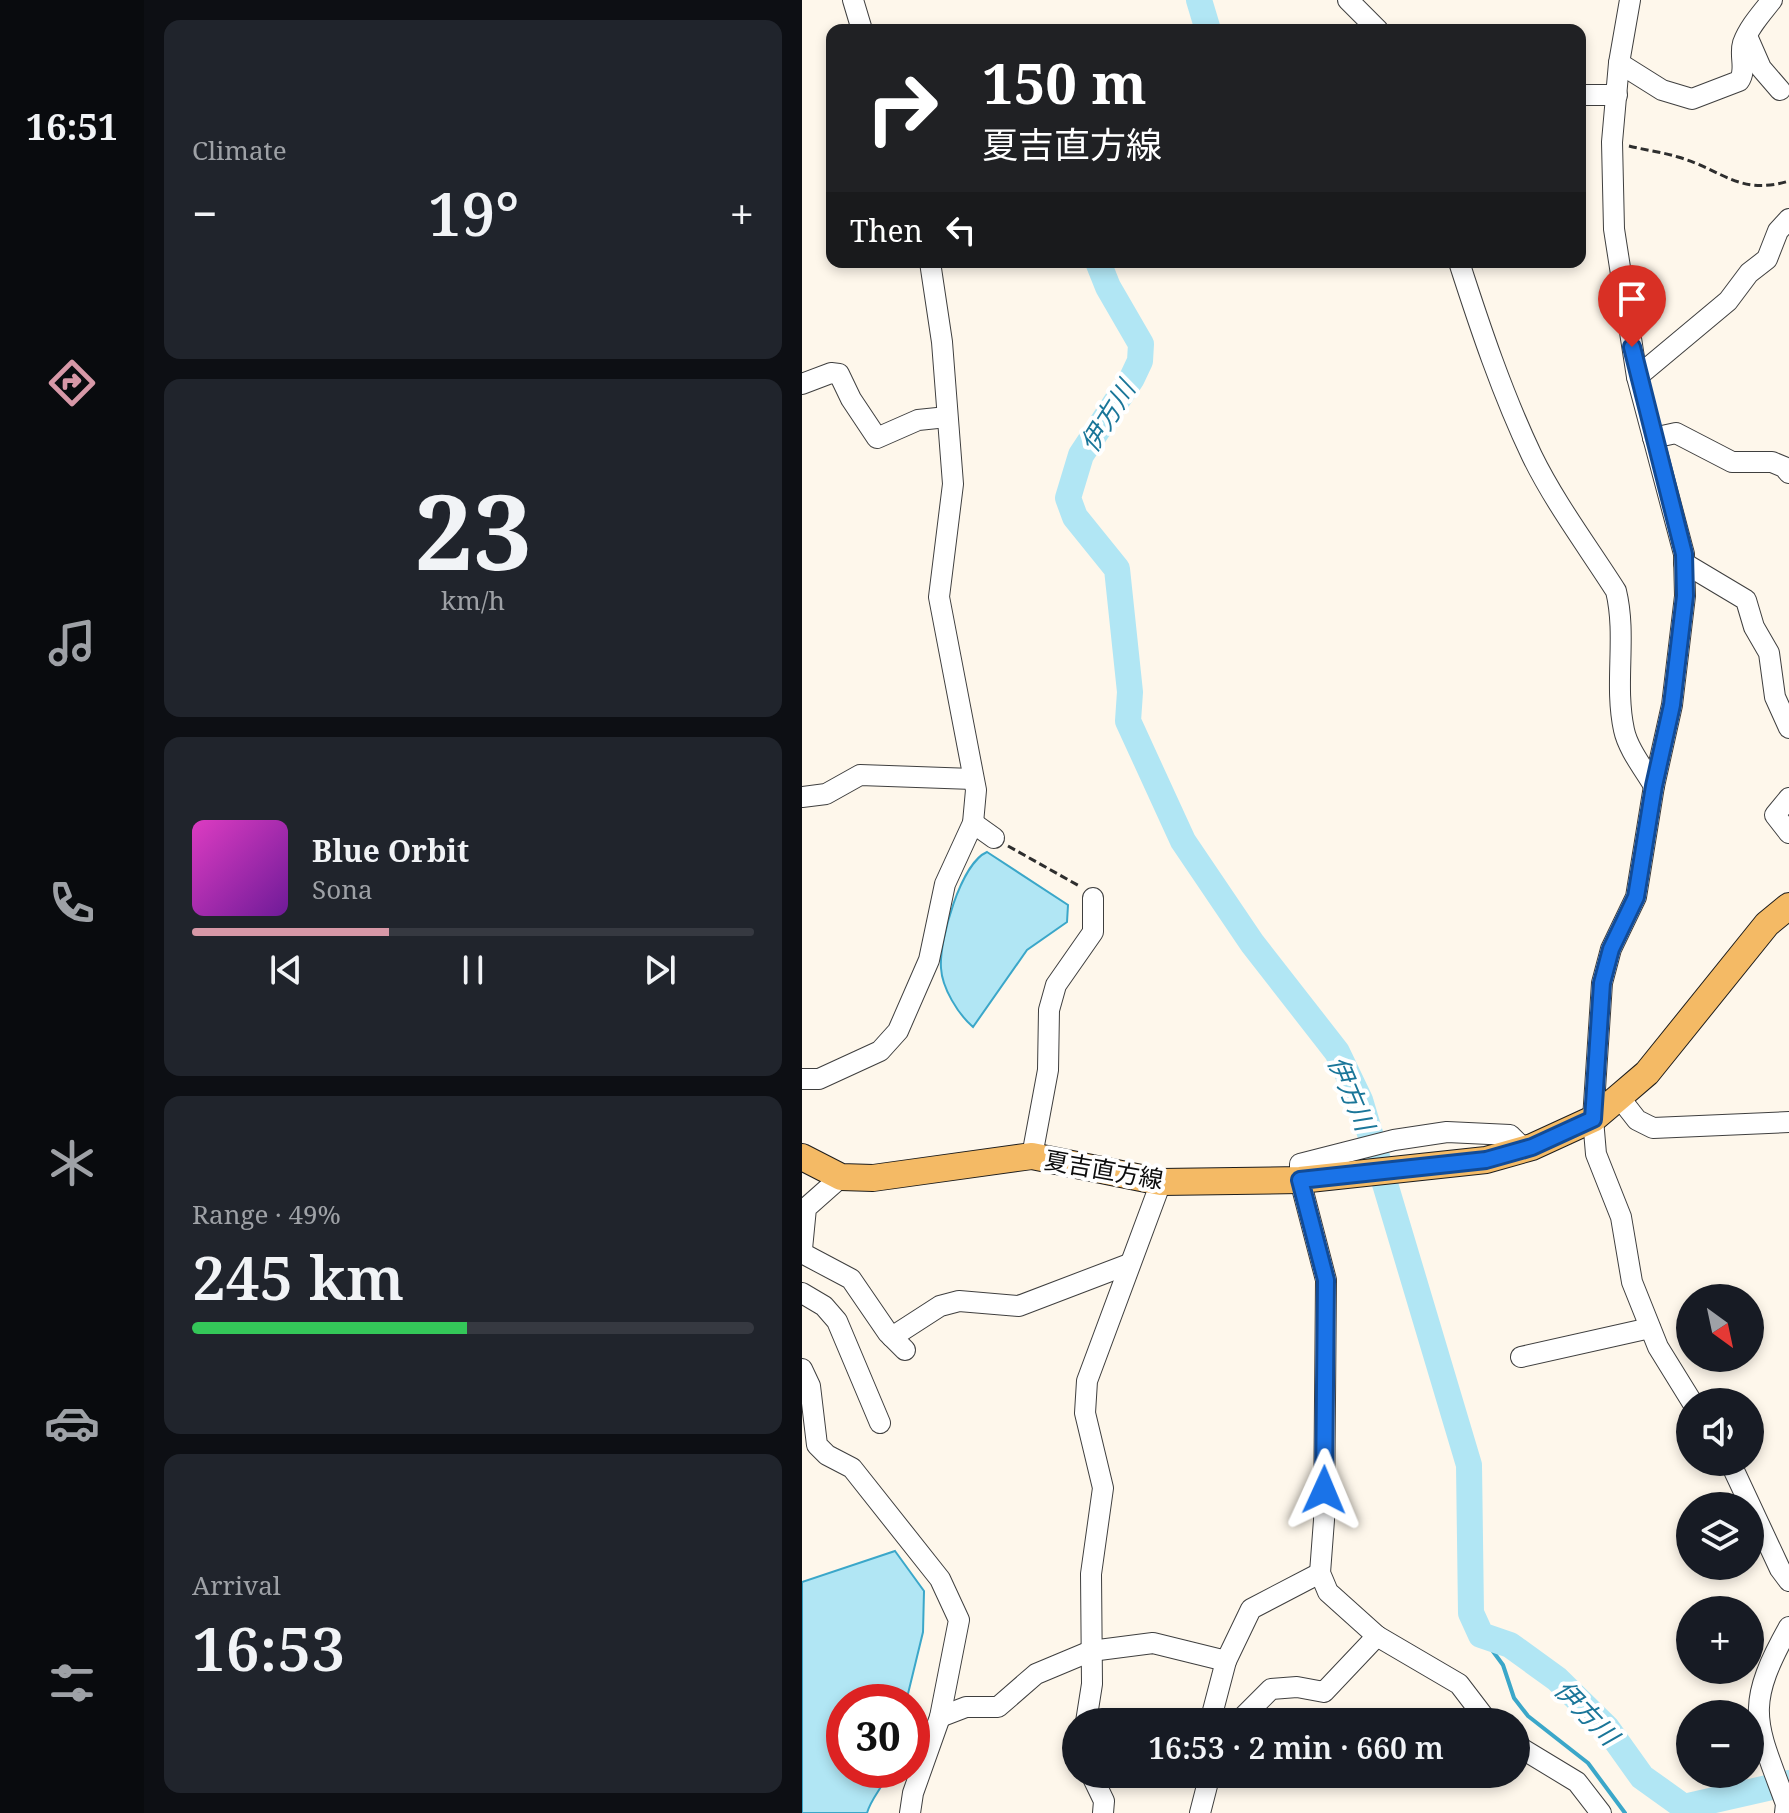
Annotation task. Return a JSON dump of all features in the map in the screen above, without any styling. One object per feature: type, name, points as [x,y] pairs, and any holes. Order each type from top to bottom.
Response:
[{"type":"main road","name":"夏吉直方線","points":[[802,1157],[841,1177],[873,1178],[1032,1156],[1161,1182],[1300,1180],[1358,1163],[1406,1171],[1486,1160],[1524,1149],[1593,1119],[1647,1073],[1767,924],[1789,906]]},
{"type":"street","points":[[853,0],[860,24]]},
{"type":"street","points":[[1348,0],[1372,24]]},
{"type":"street","points":[[1630,0],[1619,63],[1612,142],[1614,229],[1637,377],[1684,563],[1685,596],[1672,705],[1654,786],[1636,897],[1611,949],[1602,983],[1593,1119],[1596,1154],[1621,1217],[1632,1282],[1650,1328],[1682,1388]]},
{"type":"street","points":[[1619,63],[1662,90],[1692,99],[1739,81],[1743,76],[1742,46],[1772,0]]},
{"type":"street","points":[[1747,36],[1761,68],[1780,90]]},
{"type":"street","points":[[1586,95],[1617,95]]},
{"type":"street","points":[[1637,377],[1728,301],[1749,273],[1767,259],[1778,231],[1789,219]]},
{"type":"street","points":[[802,1079],[819,1079],[880,1051],[898,1031],[929,960],[945,884],[973,823],[973,779],[939,597],[953,484],[942,342],[931,268]]},
{"type":"street","points":[[1461,268],[1478,312],[1483,341],[1532,457],[1616,591],[1621,610],[1620,697],[1624,734],[1654,786]]},
{"type":"street","points":[[802,384],[831,373],[839,374],[851,399],[877,438],[918,420],[947,417]]},
{"type":"street","points":[[1653,438],[1676,433],[1732,462],[1772,462],[1789,473]]},
{"type":"street","points":[[1684,563],[1746,600],[1754,627],[1769,653],[1775,697],[1789,728]]},
{"type":"street","points":[[802,797],[826,794],[860,775],[973,779]]},
{"type":"street","points":[[1789,798],[1775,815],[1789,833]]},
{"type":"street","points":[[973,823],[994,838]]},
{"type":"street","points":[[1032,1156],[1048,1070],[1049,1010],[1056,985],[1093,932],[1093,898]]},
{"type":"street","points":[[1619,1097],[1637,1120],[1653,1128],[1789,1122]]},
{"type":"street","points":[[1358,1163],[1394,1140],[1447,1132],[1510,1135],[1524,1149]]},
{"type":"street","points":[[841,1177],[804,1208],[802,1251],[851,1279],[899,1344],[940,1306],[959,1301],[1019,1306],[1129,1264]]},
{"type":"street","points":[[1300,1180],[1326,1280],[1324,1520],[1320,1573],[1328,1592],[1377,1636],[1459,1684],[1477,1708]]},
{"type":"street","points":[[1088,1708],[1092,1684],[1091,1574],[1103,1488],[1085,1413],[1087,1381],[1161,1182]]},
{"type":"street","points":[[802,1293],[824,1306],[837,1321],[880,1423]]},
{"type":"street","points":[[1521,1357],[1650,1328]]},
{"type":"street","points":[[802,1369],[810,1386],[817,1445],[827,1455],[852,1468],[952,1598],[959,1620],[940,1717],[913,1793],[910,1813]]},
{"type":"street","points":[[1737,1476],[1780,1569],[1789,1581]]},
{"type":"street","points":[[1214,1708],[1226,1661],[1251,1609],[1320,1573]]},
{"type":"street","points":[[1785,1813],[1786,1804],[1758,1727],[1757,1702],[1772,1657],[1789,1627]]},
{"type":"street","points":[[1252,1708],[1271,1689],[1297,1687],[1324,1692],[1377,1636]]},
{"type":"street","points":[[940,1717],[966,1707],[998,1707],[1036,1674],[1091,1651],[1153,1643],[1226,1661]]},
{"type":"street","points":[[1530,1753],[1577,1782],[1601,1813]]},
{"type":"street","points":[[1098,1788],[1104,1801],[1103,1813]]},
{"type":"street","points":[[1198,1788],[1201,1812]]},
{"type":"street","points":[[1201,1812],[1207,1788]]},
{"type":"path","points":[[1612,142],[1679,157],[1745,185],[1763,189],[1789,181]]},
{"type":"path","points":[[994,838],[1073,880],[1093,898]]},
{"type":"water","points":[[987,852],[1068,905],[1067,922],[1027,950],[973,1027],[948,992],[942,976],[941,955],[960,886],[977,859]]},
{"type":"water","points":[[895,1551],[924,1591],[923,1632],[910,1684],[826,1684],[826,1788],[880,1788],[867,1813],[802,1813],[802,1582]]},
{"type":"waterway","name":"伊方川","points":[[1199,0],[1206,24]]},
{"type":"waterway","name":"伊方川","points":[[1100,268],[1141,344],[1140,361],[1081,455],[1068,498],[1075,517],[1117,569],[1130,692],[1128,721],[1183,841],[1252,943],[1337,1052],[1360,1100],[1469,1465],[1471,1613],[1481,1635],[1510,1645],[1557,1679],[1607,1728],[1642,1777],[1684,1807],[1789,1783]]},
{"type":"waterway","points":[[1481,1635],[1503,1665],[1514,1698],[1528,1716],[1588,1763],[1625,1813]]},
{"type":"route","points":[[1324,1490],[1326,1280],[1300,1180],[1486,1160],[1532,1147],[1593,1119],[1602,983],[1611,949],[1636,897],[1654,786],[1672,705],[1685,596],[1684,554],[1637,377],[1632,347]]}]
